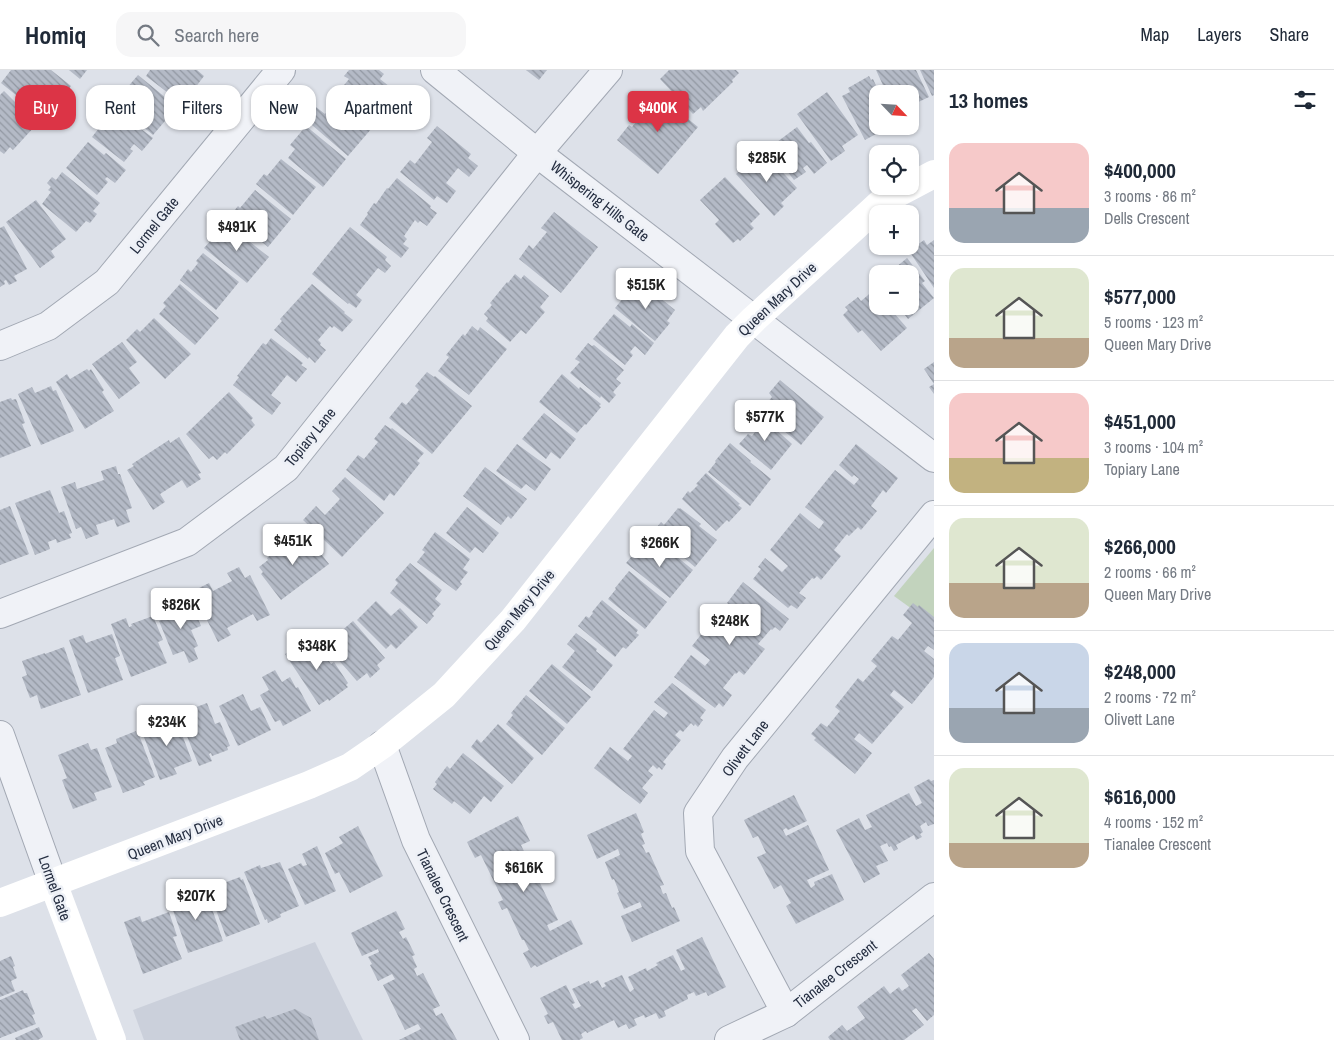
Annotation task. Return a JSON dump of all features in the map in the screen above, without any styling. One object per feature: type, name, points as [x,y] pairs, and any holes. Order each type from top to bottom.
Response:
[{"type":"street","name":"Lormel Gate","points":[[0,346],[48,326],[107,282],[281,70]]},
{"type":"street","name":"Whispering Hills Gate","points":[[435,70],[537,153],[934,458]]},
{"type":"street","name":"Topiary Lane","points":[[0,614],[187,542],[286,468],[537,153],[608,70]]},
{"type":"street","name":"Queen Mary Drive","points":[[0,903],[310,785],[350,767],[382,746],[444,695],[513,620],[737,336],[882,201],[934,174]]},
{"type":"street","name":"Olivett Lane","points":[[786,1013],[700,851],[698,813],[735,758],[934,515]]},
{"type":"street","name":"Lormel Gate","points":[[0,734],[53,884],[112,1040]]},
{"type":"street","name":"Tianalee Crescent","points":[[382,746],[416,840],[515,1040]]},
{"type":"street","name":"Tianalee Crescent","points":[[729,1040],[786,1013],[934,897]]},
{"type":"shaded area","points":[[315,942],[363,1040],[144,1040],[133,1010]]},
{"type":"green space","points":[[934,548],[934,625],[894,596]]},
{"type":"building","points":[[11,70],[51,70],[70,85],[15,85],[15,94],[1,83]]},
{"type":"building","points":[[69,70],[87,70],[80,79]]},
{"type":"building","points":[[150,70],[197,70],[204,76],[197,85],[164,85],[164,90],[146,76]]},
{"type":"building","points":[[349,70],[379,70],[384,74],[380,79],[388,85],[344,85],[349,79],[344,76]]},
{"type":"building","points":[[526,70],[547,70],[539,80]]},
{"type":"building","points":[[669,70],[736,70],[739,73],[732,80],[733,82],[703,111],[701,107],[693,114],[660,79]]},
{"type":"building","points":[[876,70],[916,70],[929,97],[919,102],[919,85],[883,85]]},
{"type":"building","points":[[920,70],[934,70],[934,95],[932,96]]},
{"type":"building","points":[[138,75],[150,85],[129,85]]},
{"type":"building","points":[[869,76],[876,85],[869,85],[869,135],[874,135],[865,140],[842,96],[850,92],[848,88]]},
{"type":"building","points":[[154,88],[164,96],[164,122],[153,135],[147,130],[154,130]]},
{"type":"building","points":[[4,91],[15,102],[15,130],[31,130],[13,150],[10,147],[4,154],[0,151],[0,95]]},
{"type":"building","points":[[654,91],[698,127],[658,174],[617,140],[629,125],[632,127],[646,110],[641,107]]},
{"type":"building","points":[[827,92],[858,135],[842,146],[845,151],[831,161],[797,114]]},
{"type":"building","points":[[316,107],[325,114],[326,113],[326,130],[370,130],[348,156],[316,128]]},
{"type":"building","points":[[437,126],[471,154],[468,158],[478,166],[469,177],[458,168],[446,183],[456,191],[447,203],[437,196],[434,200],[400,172],[410,160],[415,164],[432,142],[427,138]]},
{"type":"building","points":[[797,127],[827,163],[814,174],[807,165],[803,168],[806,172],[794,180],[769,148]]},
{"type":"building","points":[[97,130],[142,130],[153,138],[142,151],[134,144],[130,149],[133,151],[124,162],[92,137]]},
{"type":"building","points":[[303,130],[311,130],[346,159],[323,187],[288,158],[295,149],[290,145]]},
{"type":"building","points":[[88,142],[104,155],[106,153],[126,170],[115,183],[107,177],[105,179],[108,182],[97,195],[66,168]]},
{"type":"building","points":[[765,153],[797,188],[781,203],[784,206],[774,216],[736,174],[748,163],[751,166]]},
{"type":"building","points":[[281,159],[316,187],[293,215],[256,184],[264,174],[267,176]]},
{"type":"building","points":[[62,172],[100,203],[93,211],[97,214],[90,223],[86,221],[76,232],[42,204],[51,192],[48,190],[51,187],[47,183],[52,177],[56,180]]},
{"type":"building","points":[[725,177],[760,214],[750,224],[754,228],[740,241],[738,239],[733,243],[715,224],[719,220],[700,200]]},
{"type":"building","points":[[397,178],[437,213],[427,226],[415,220],[404,236],[407,239],[403,244],[409,248],[401,258],[360,225],[374,203],[376,204]]},
{"type":"building","points":[[255,190],[291,219],[268,247],[230,216],[238,206],[240,208]]},
{"type":"building","points":[[36,200],[66,239],[51,251],[55,257],[40,268],[6,222]]},
{"type":"building","points":[[554,212],[598,247],[561,293],[519,259],[529,245],[533,249],[547,232],[541,228]]},
{"type":"building","points":[[232,223],[252,239],[250,242],[269,257],[247,283],[204,248],[213,238],[215,240],[228,224]]},
{"type":"building","points":[[4,226],[27,269],[14,276],[17,281],[9,285],[6,280],[4,281],[5,284],[0,287],[0,228]]},
{"type":"building","points":[[350,227],[387,257],[385,260],[391,266],[385,273],[378,268],[356,295],[362,300],[356,308],[348,304],[312,274]]},
{"type":"building","points":[[924,240],[927,245],[934,240],[934,288],[912,255],[919,255],[919,244]]},
{"type":"building","points":[[203,253],[239,282],[216,310],[180,280],[188,269],[191,272],[198,263],[196,261]]},
{"type":"building","points":[[907,258],[912,265],[899,265]]},
{"type":"building","points":[[919,273],[925,281],[922,283],[934,298],[919,310]]},
{"type":"building","points":[[515,274],[521,279],[524,275],[549,296],[540,307],[545,312],[526,334],[521,330],[510,342],[486,321],[488,318],[484,314],[492,305],[490,303]]},
{"type":"building","points":[[638,280],[675,310],[667,321],[670,323],[655,341],[615,308]]},
{"type":"building","points":[[180,284],[219,318],[195,345],[159,314],[166,306],[163,303]]},
{"type":"building","points":[[312,284],[353,320],[342,332],[334,326],[332,328],[330,326],[318,340],[321,343],[320,345],[326,350],[315,363],[274,330],[282,321],[280,319]]},
{"type":"building","points":[[869,294],[869,315],[896,315],[907,328],[881,351],[862,330],[858,333],[843,315],[848,310],[845,307],[858,297],[861,301]]},
{"type":"building","points":[[614,314],[630,327],[632,324],[654,343],[645,355],[635,346],[630,352],[633,355],[625,365],[593,339]]},
{"type":"building","points":[[905,315],[913,315],[908,319]]},
{"type":"building","points":[[154,318],[191,354],[165,379],[126,340],[137,329],[140,332]]},
{"type":"building","points":[[472,326],[478,331],[480,327],[507,349],[469,395],[438,371],[449,357],[446,355]]},
{"type":"building","points":[[271,338],[303,363],[301,365],[307,369],[296,382],[287,375],[271,395],[281,403],[272,415],[233,385],[239,377],[237,376],[263,343],[266,345]]},
{"type":"building","points":[[122,342],[137,362],[129,368],[140,383],[119,399],[92,364]]},
{"type":"building","points":[[588,343],[592,346],[594,345],[624,370],[616,379],[621,383],[613,392],[616,395],[609,403],[601,396],[600,398],[570,373],[580,362],[575,359]]},
{"type":"building","points":[[934,362],[934,384],[924,369]]},
{"type":"building","points":[[87,369],[89,371],[91,369],[114,411],[85,429],[56,382],[67,374],[70,379]]},
{"type":"building","points":[[427,372],[435,376],[472,406],[432,454],[389,418],[402,402],[406,405],[419,390],[415,386]]},
{"type":"building","points":[[562,374],[579,389],[580,387],[601,404],[599,406],[601,407],[577,433],[539,402]]},
{"type":"building","points":[[780,380],[824,417],[801,445],[760,411],[772,397],[769,393]]},
{"type":"building","points":[[934,384],[934,394],[929,387]]},
{"type":"building","points":[[51,386],[53,391],[56,390],[74,431],[41,445],[18,394],[32,387],[35,393]]},
{"type":"building","points":[[229,392],[253,418],[251,420],[255,425],[227,454],[225,452],[217,460],[213,456],[209,459],[186,434]]},
{"type":"building","points":[[11,398],[12,400],[16,399],[25,423],[22,424],[31,446],[0,458],[0,402]]},
{"type":"building","points":[[756,412],[792,444],[771,470],[739,444],[748,434],[752,436],[755,432],[746,425]]},
{"type":"building","points":[[544,413],[576,439],[560,459],[551,452],[546,459],[522,439]]},
{"type":"building","points":[[385,425],[392,428],[424,453],[417,461],[420,463],[394,496],[390,493],[384,501],[346,470],[358,455],[364,459],[378,442],[374,439]]},
{"type":"building","points":[[179,437],[201,473],[198,474],[201,479],[187,488],[182,480],[160,494],[165,502],[153,510],[127,470],[134,466],[132,464],[169,440],[170,443]]},
{"type":"building","points":[[730,443],[771,479],[750,506],[708,472]]},
{"type":"building","points":[[517,444],[551,469],[535,491],[526,484],[521,489],[496,471]]},
{"type":"building","points":[[856,444],[898,478],[886,493],[883,490],[871,506],[877,511],[861,530],[858,527],[849,536],[847,534],[834,550],[841,556],[821,580],[817,576],[814,579],[812,578],[799,593],[806,598],[797,609],[791,605],[788,608],[753,579],[761,569],[758,567],[765,558],[782,572],[788,566],[770,550],[800,513],[819,529],[824,522],[805,507],[835,470],[854,485],[859,479],[854,475],[852,477],[839,465]]},
{"type":"building","points":[[116,466],[132,508],[126,510],[130,522],[117,527],[114,519],[96,525],[99,534],[86,539],[81,527],[76,529],[61,487],[75,482],[77,489],[104,480],[101,471]]},
{"type":"building","points":[[485,467],[527,499],[511,519],[508,516],[501,525],[463,496]]},
{"type":"building","points":[[706,473],[742,508],[729,522],[727,520],[716,531],[682,499],[688,491],[690,493],[698,485],[696,484]]},
{"type":"building","points":[[345,477],[384,513],[342,557],[303,520],[316,506],[325,515],[340,499],[332,491]]},
{"type":"building","points":[[50,490],[59,513],[64,511],[72,533],[69,534],[71,538],[57,543],[56,539],[48,542],[50,549],[35,555],[15,503]]},
{"type":"building","points":[[10,506],[29,554],[0,565],[0,510]]},
{"type":"building","points":[[467,507],[499,533],[483,553],[475,547],[470,553],[446,533]]},
{"type":"building","points":[[678,508],[701,524],[699,526],[717,540],[695,567],[653,532],[661,522],[664,525]]},
{"type":"building","points":[[435,532],[470,559],[463,569],[468,572],[456,591],[417,562],[425,552],[422,550]]},
{"type":"building","points":[[300,534],[304,539],[307,536],[329,564],[281,600],[261,574],[263,572],[259,567],[289,540]]},
{"type":"building","points":[[654,538],[693,570],[670,598],[626,563],[637,550],[642,554]]},
{"type":"building","points":[[410,563],[442,590],[435,599],[441,604],[432,614],[434,616],[427,624],[390,593],[398,583],[395,580]]},
{"type":"building","points":[[239,567],[245,578],[250,575],[270,615],[257,621],[253,614],[227,628],[231,635],[218,642],[198,602],[202,600],[197,589],[209,583],[213,591],[232,581],[227,573]]},
{"type":"building","points":[[629,571],[667,602],[645,629],[608,599]]},
{"type":"building","points":[[743,582],[789,619],[780,631],[775,627],[771,629],[758,644],[765,649],[744,675],[739,671],[735,673],[723,688],[732,695],[723,707],[719,703],[715,708],[674,677],[691,655],[705,666],[710,660],[692,646],[722,608],[743,624],[747,619],[727,603]]},
{"type":"building","points":[[602,600],[638,630],[636,633],[639,635],[626,649],[623,647],[615,657],[578,626],[586,616],[589,618]]},
{"type":"building","points":[[191,601],[201,626],[191,630],[198,646],[194,648],[198,659],[189,663],[184,651],[173,655],[159,621],[162,620],[160,613]]},
{"type":"building","points":[[376,601],[391,616],[400,608],[418,627],[396,649],[391,644],[386,649],[357,620]]},
{"type":"building","points":[[913,603],[918,607],[919,605],[934,617],[934,650],[928,646],[924,651],[934,659],[934,677],[912,704],[894,690],[890,695],[904,707],[872,744],[859,733],[854,739],[872,753],[855,774],[814,740],[816,738],[811,734],[821,723],[827,727],[840,711],[835,707],[858,678],[863,682],[877,666],[871,661],[892,636],[898,640],[912,623],[903,615]]},
{"type":"building","points":[[153,616],[163,640],[158,642],[167,663],[131,677],[111,624],[126,618],[129,627],[132,626],[131,624]]},
{"type":"building","points":[[353,621],[385,658],[377,665],[380,669],[370,678],[367,673],[357,681],[327,647],[335,640],[333,638]]},
{"type":"building","points":[[576,633],[597,649],[596,651],[613,665],[592,691],[562,667],[575,651],[567,644]]},
{"type":"building","points":[[112,634],[120,656],[115,658],[123,680],[88,693],[69,640],[83,635],[86,643]]},
{"type":"building","points":[[312,636],[331,664],[334,662],[348,683],[346,685],[348,687],[329,701],[328,699],[319,705],[285,654]]},
{"type":"building","points":[[64,647],[81,695],[41,709],[37,695],[30,698],[22,677],[27,675],[22,661]]},
{"type":"building","points":[[552,664],[591,697],[567,724],[529,691]]},
{"type":"building","points":[[275,670],[282,682],[290,677],[296,688],[298,687],[311,711],[283,726],[280,720],[275,722],[260,695],[269,690],[262,677]]},
{"type":"building","points":[[672,683],[706,710],[700,718],[703,720],[698,727],[691,723],[683,732],[680,730],[675,735],[681,740],[663,762],[666,764],[662,770],[659,767],[657,769],[653,765],[648,771],[653,775],[642,788],[648,793],[640,804],[594,768],[610,747],[628,761],[632,756],[623,749],[654,710],[664,718],[668,713],[654,702]]},
{"type":"building","points":[[243,694],[251,711],[260,707],[271,730],[238,746],[219,706]]},
{"type":"building","points":[[526,695],[565,728],[542,755],[506,724],[513,715],[511,713]]},
{"type":"building","points":[[207,703],[215,724],[220,722],[230,746],[227,747],[228,750],[212,756],[211,753],[209,754],[212,761],[199,766],[178,714]]},
{"type":"building","points":[[175,716],[192,761],[174,768],[177,774],[160,780],[141,729]]},
{"type":"building","points":[[498,724],[534,758],[512,784],[471,747],[477,739],[481,743]]},
{"type":"building","points":[[136,731],[155,777],[143,782],[145,785],[123,793],[105,748],[117,743],[116,739]]},
{"type":"building","points":[[88,743],[91,750],[97,748],[112,787],[94,793],[97,800],[73,809],[62,780],[67,778],[58,755]]},
{"type":"building","points":[[463,753],[504,786],[491,802],[484,796],[470,814],[454,801],[452,804],[433,789],[437,784],[435,782],[447,766],[450,769]]},
{"type":"building","points":[[929,779],[931,781],[934,780],[934,824],[928,826],[926,822],[920,826],[923,832],[920,834],[922,837],[916,840],[914,835],[896,845],[898,849],[894,851],[887,843],[880,846],[888,861],[876,866],[880,874],[864,883],[836,830],[859,818],[865,830],[872,827],[866,815],[909,793],[916,806],[922,803],[914,787]]},
{"type":"building","points":[[794,795],[807,821],[788,830],[786,828],[783,830],[786,836],[808,825],[829,870],[807,880],[811,888],[815,885],[814,882],[832,874],[844,900],[796,924],[786,906],[791,903],[781,885],[774,889],[757,857],[766,853],[758,836],[753,838],[744,820]]},
{"type":"building","points":[[636,813],[644,832],[641,834],[645,844],[642,845],[646,853],[649,852],[664,885],[660,886],[663,894],[666,893],[680,921],[632,942],[621,916],[642,907],[640,902],[624,909],[617,893],[619,892],[614,879],[612,880],[605,862],[620,855],[618,849],[597,859],[587,835]]},
{"type":"building","points":[[518,816],[530,841],[521,845],[533,870],[521,876],[524,881],[536,875],[558,920],[547,925],[550,931],[571,920],[583,944],[537,967],[535,965],[531,968],[523,953],[529,950],[524,940],[522,940],[507,908],[502,910],[498,902],[503,900],[481,855],[475,858],[467,842]]},
{"type":"building","points":[[358,826],[383,876],[350,893],[339,872],[335,874],[325,853],[343,843],[339,837]]},
{"type":"building","points":[[317,846],[336,891],[305,905],[288,869],[301,863],[303,866],[307,865],[302,854]]},
{"type":"building","points":[[280,862],[299,906],[280,914],[281,917],[268,923],[244,872],[260,865],[261,868]]},
{"type":"building","points":[[240,877],[241,880],[243,879],[260,924],[226,937],[209,891],[211,890],[209,885],[219,882],[222,887],[221,884]]},
{"type":"building","points":[[206,891],[223,941],[188,953],[169,899],[185,894],[187,898]]},
{"type":"building","points":[[396,911],[405,929],[399,932],[403,939],[406,937],[415,955],[412,956],[417,967],[414,969],[417,976],[423,973],[440,1006],[433,1009],[436,1016],[442,1013],[457,1040],[399,1040],[421,1029],[418,1024],[405,1030],[383,985],[395,979],[392,974],[378,981],[368,957],[379,952],[378,949],[362,956],[351,933]]},
{"type":"building","points":[[169,912],[177,936],[173,937],[182,959],[143,974],[124,922],[140,916],[142,922]]},
{"type":"building","points":[[702,937],[726,987],[708,996],[706,992],[696,996],[694,992],[687,995],[688,999],[664,1011],[666,1016],[659,1019],[656,1013],[645,1018],[644,1015],[634,1019],[637,1025],[629,1029],[626,1024],[618,1028],[614,1020],[587,1033],[586,1031],[581,1034],[583,1038],[579,1040],[562,1040],[553,1022],[548,1024],[544,1016],[548,1014],[540,998],[566,985],[575,1003],[572,1004],[575,1009],[581,1006],[572,989],[589,981],[590,984],[598,980],[602,988],[606,986],[604,983],[622,975],[630,992],[634,989],[628,977],[646,968],[647,971],[658,965],[656,963],[673,955],[681,971],[685,969],[676,950]]},
{"type":"building","points":[[929,953],[934,959],[934,1015],[927,1021],[916,1008],[912,1011],[924,1025],[904,1040],[830,1040],[828,1037],[842,1025],[847,1031],[865,1018],[857,1007],[884,986],[890,994],[899,987],[902,991],[909,986],[901,975]]},
{"type":"building","points":[[11,956],[17,978],[11,981],[15,991],[0,997],[0,961]]},
{"type":"building","points":[[23,990],[24,993],[27,993],[35,1014],[32,1015],[36,1024],[0,1038],[0,1000]]},
{"type":"building","points":[[295,1009],[311,1018],[319,1040],[240,1040],[235,1027],[265,1016],[267,1019]]},
{"type":"building","points":[[39,1027],[43,1037],[38,1040],[16,1040],[15,1038]]}]
